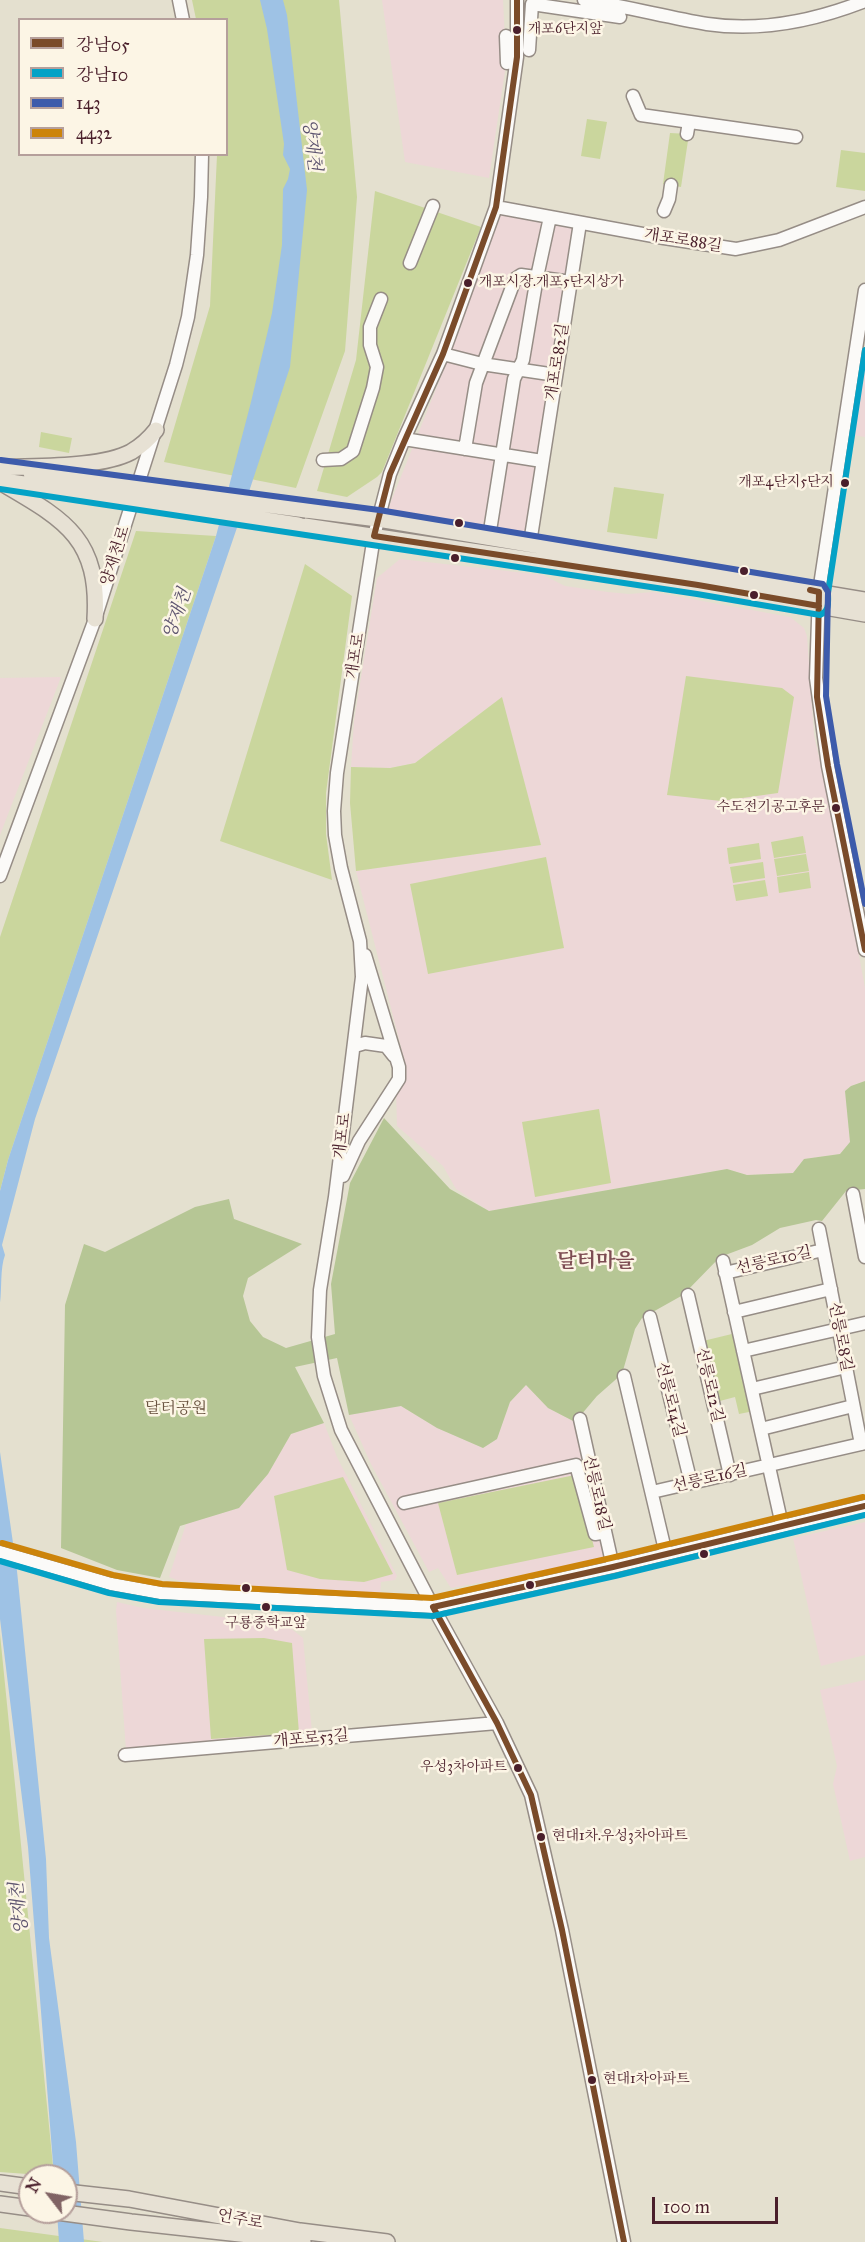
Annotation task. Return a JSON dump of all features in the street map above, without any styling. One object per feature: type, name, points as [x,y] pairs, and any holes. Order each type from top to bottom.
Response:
[{"type":"main road","points":[[0,468],[82,463],[118,458],[142,445],[156,430]]},
{"type":"main road","points":[[0,468],[105,490],[298,525],[698,585],[819,599],[865,600]]},
{"type":"main road","points":[[0,481],[378,519],[530,543],[819,599],[865,614]]},
{"type":"main road","points":[[0,481],[36,503],[65,524],[75,535],[85,552],[97,592],[95,619]]},
{"type":"main road","points":[[0,2183],[18,2185]]},
{"type":"main road","name":"언주로","points":[[78,2193],[129,2199],[300,2231],[387,2242]]},
{"type":"main road","points":[[0,2204],[18,2206]]},
{"type":"main road","name":"언주로","points":[[78,2215],[309,2242]]},
{"type":"street","points":[[179,0],[183,18]]},
{"type":"street","name":"개포로","points":[[517,0],[517,57],[496,207],[443,354],[390,474],[374,536],[337,772],[335,835],[360,941],[362,977],[355,1046],[318,1314],[318,1337],[324,1376],[341,1430],[433,1607],[497,1723],[531,1795],[537,1814],[624,2242]]},
{"type":"street","points":[[584,0],[707,24],[754,27],[810,20],[865,1]]},
{"type":"street","points":[[529,50],[532,4],[620,17]]},
{"type":"street","points":[[506,36],[507,63]]},
{"type":"street","points":[[633,96],[641,115],[688,128],[796,137]]},
{"type":"street","name":"양재천로","points":[[0,876],[4,855],[95,619],[156,430],[188,317],[197,255],[202,156]]},
{"type":"street","points":[[664,211],[671,185]]},
{"type":"street","points":[[410,263],[433,206]]},
{"type":"street","name":"개포로88길","points":[[496,207],[736,249],[751,248],[779,240],[865,207]]},
{"type":"street","points":[[489,537],[514,379],[523,360],[550,217]]},
{"type":"street","name":"개포로82길","points":[[530,543],[580,223]]},
{"type":"street","points":[[465,449],[476,383],[516,279],[521,275],[571,282]]},
{"type":"street","points":[[865,290],[819,599],[817,696],[828,766],[865,950]]},
{"type":"street","points":[[323,460],[341,459],[353,451],[373,388],[377,367],[370,345],[370,327],[381,299]]},
{"type":"street","points":[[443,354],[482,364],[556,375]]},
{"type":"street","points":[[404,439],[542,460]]},
{"type":"street","points":[[335,1197],[359,1141],[399,1079],[397,1059],[360,941]]},
{"type":"street","points":[[355,1046],[365,1043],[386,1046],[397,1059]]},
{"type":"street","points":[[853,1194],[865,1257]]},
{"type":"street","name":"선릉로8길","points":[[819,1229],[863,1444]]},
{"type":"street","name":"선릉로10길","points":[[782,1525],[724,1267],[823,1250]]},
{"type":"street","points":[[734,1312],[831,1289]]},
{"type":"street","name":"선릉로12길","points":[[688,1295],[730,1474]]},
{"type":"street","name":"선릉로14길","points":[[650,1317],[691,1483]]},
{"type":"street","points":[[743,1351],[865,1323]]},
{"type":"street","points":[[752,1389],[846,1366]]},
{"type":"street","name":"선릉로16길","points":[[624,1376],[666,1554]]},
{"type":"street","points":[[761,1429],[854,1406]]},
{"type":"street","name":"선릉로18길","points":[[580,1419],[613,1567]]},
{"type":"street","points":[[769,1466],[863,1444]]},
{"type":"street","points":[[404,1503],[576,1465],[595,1534],[601,1533]]},
{"type":"street","name":"선릉로16길","points":[[652,1492],[769,1466]]},
{"type":"street","points":[[0,1552],[111,1584],[161,1593],[433,1607],[613,1567],[865,1506]]},
{"type":"street","name":"개포로53길","points":[[125,1755],[497,1723]]},
{"type":"shaded area","points":[[382,0],[503,0],[506,64],[489,178],[405,162]]},
{"type":"shaded area","points":[[499,210],[579,225],[527,538],[384,519],[452,349]]},
{"type":"shaded area","points":[[865,349],[865,437],[852,435]]},
{"type":"shaded area","points":[[400,559],[543,575],[565,586],[608,592],[629,594],[653,592],[790,617],[804,628],[807,636],[814,735],[837,836],[865,988],[865,1081],[845,1091],[850,1142],[840,1154],[804,1159],[793,1173],[747,1175],[727,1169],[489,1211],[456,1189],[443,1166],[397,1126],[396,1089],[404,1059],[356,871],[541,845],[501,698],[415,763],[390,768],[351,767],[354,721],[377,578]]},
{"type":"shaded area","points":[[61,677],[0,835],[0,678]]},
{"type":"shaded area","points":[[526,1385],[548,1408],[575,1422],[587,1487],[609,1559],[451,1588],[438,1568],[429,1572],[371,1464],[349,1415],[401,1406],[437,1428],[483,1448],[497,1439],[510,1402]]},
{"type":"shaded area","points":[[324,1423],[337,1457],[397,1576],[395,1580],[381,1582],[380,1598],[180,1581],[169,1577],[186,1524],[239,1508],[268,1474],[291,1434]]},
{"type":"shaded area","points":[[865,1522],[865,1655],[821,1666],[793,1538]]},
{"type":"shaded area","points":[[117,1602],[143,1608],[285,1624],[303,1638],[312,1732],[308,1736],[126,1751]]},
{"type":"shaded area","points":[[865,1680],[865,1857],[850,1861],[833,1784],[837,1766],[820,1690]]},
{"type":"green space","points":[[192,0],[339,0],[357,197],[345,351],[296,488],[164,462],[210,306],[217,156],[228,156],[228,18],[196,18]]},
{"type":"green space","points":[[587,119],[607,122],[600,159],[581,156]]},
{"type":"green space","points":[[670,133],[689,134],[681,187],[663,184]]},
{"type":"green space","points":[[841,150],[865,153],[865,191],[836,187]]},
{"type":"green space","points":[[375,191],[481,227],[382,472],[347,497],[317,491],[356,360]]},
{"type":"green space","points":[[41,432],[72,438],[69,453],[39,447]]},
{"type":"green space","points":[[614,487],[664,494],[657,539],[607,532]]},
{"type":"green space","points":[[136,531],[216,536],[8,1160],[0,1191],[0,937]]},
{"type":"green space","points":[[305,564],[352,596],[326,793],[326,834],[332,880],[220,841]]},
{"type":"green space","points":[[686,676],[782,688],[794,697],[778,793],[721,801],[667,795]]},
{"type":"green space","points":[[502,697],[541,845],[356,871],[350,803],[351,767],[390,768],[415,763]]},
{"type":"green space","points":[[803,836],[806,853],[774,858],[771,842]]},
{"type":"green space","points":[[759,843],[761,859],[729,864],[727,848]]},
{"type":"green space","points":[[806,854],[809,871],[777,876],[774,859]]},
{"type":"green space","points":[[546,857],[564,948],[428,974],[410,884]]},
{"type":"green space","points":[[763,862],[765,878],[733,883],[730,867]]},
{"type":"green space","points":[[809,872],[811,888],[779,893],[777,877]]},
{"type":"green space","points":[[765,880],[768,896],[736,901],[733,885]]},
{"type":"green space","name":"달터공원","points":[[865,1081],[865,1189],[846,1191],[822,1221],[816,1220],[780,1228],[752,1245],[720,1257],[683,1295],[642,1318],[635,1329],[622,1374],[597,1396],[575,1422],[548,1408],[526,1385],[510,1402],[497,1439],[483,1448],[437,1428],[401,1406],[349,1415],[337,1358],[295,1367],[324,1423],[291,1434],[268,1474],[239,1508],[180,1526],[160,1578],[117,1570],[61,1548],[65,1305],[84,1244],[105,1252],[195,1207],[229,1199],[234,1219],[302,1244],[248,1278],[243,1296],[250,1321],[263,1337],[286,1348],[335,1334],[331,1284],[350,1183],[384,1118],[450,1189],[489,1211],[727,1169],[747,1175],[793,1173],[804,1159],[840,1154],[850,1142],[845,1091]]},
{"type":"green space","points":[[599,1109],[611,1183],[535,1197],[522,1122]]},
{"type":"green space","points":[[736,1333],[754,1411],[739,1414],[735,1397],[716,1402],[703,1341]]},
{"type":"green space","points":[[575,1475],[594,1547],[457,1575],[438,1503]]},
{"type":"green space","points":[[343,1477],[393,1574],[364,1582],[320,1579],[287,1570],[274,1496]]},
{"type":"green space","points":[[0,1634],[53,2164],[18,2164],[18,2173],[0,2172]]},
{"type":"green space","points":[[264,1638],[292,1643],[299,1733],[211,1739],[204,1639]]},
{"type":"green space","points":[[0,2228],[103,2242],[0,2242]]},
{"type":"water","points":[[260,0],[283,0],[287,15],[307,190],[290,367],[35,1119],[2,1245],[5,1255],[0,1303],[0,1191],[8,1160],[216,536],[272,313],[282,245],[283,189],[290,169],[283,155],[284,144],[267,29]]},
{"type":"water","points":[[0,1452],[17,1571],[46,1859],[49,1938],[78,2164],[53,2164],[28,1847],[0,1619]]},
{"type":"water","points":[[78,2167],[84,2242],[59,2242],[58,2224],[78,2224]]},
{"type":"transit line","name":"강남05","points":[[517,0],[517,57],[496,207],[443,354],[390,474],[374,536],[698,585],[819,606]]},
{"type":"transit line","name":"강남10","points":[[0,489],[697,594],[820,615],[828,606],[828,593],[865,350]]},
{"type":"transit line","name":"143","points":[[1,460],[379,510],[823,584],[828,592],[826,696],[865,904]]},
{"type":"transit line","name":"강남05","points":[[810,590],[819,592],[817,697],[828,766],[865,950]]},
{"type":"transit line","name":"4432","points":[[2,1543],[113,1575],[162,1584],[432,1598],[611,1558],[863,1497]]},
{"type":"transit line","name":"강남05","points":[[433,1607],[613,1567],[865,1506]]},
{"type":"transit line","name":"강남10","points":[[0,1561],[109,1593],[159,1602],[433,1616],[615,1576],[865,1515]]},
{"type":"transit line","name":"강남05","points":[[433,1607],[497,1723],[531,1795],[562,1930],[624,2242]]},
{"type":"place","name":"개포6단지앞","points":[[517,30]]},
{"type":"place","name":"개포시장.개포5단지상가","points":[[468,283]]},
{"type":"place","name":"개포4단지5단지","points":[[845,483]]},
{"type":"place","name":"수도전기공고후문","points":[[836,808]]},
{"type":"place","name":"구룡중학교앞","points":[[266,1607]]},
{"type":"place","name":"우성3차아파트","points":[[518,1768]]},
{"type":"place","name":"현대1차.우성3차아파트","points":[[541,1837]]},
{"type":"place","name":"현대1차아파트","points":[[592,2080]]},
{"type":"district","name":"달터마을","points":[[596,1262]]},
{"type":"water label","name":"양재천","points":[[311,145]]},
{"type":"water label","name":"양재천","points":[[178,614]]},
{"type":"water label","name":"양재천","points":[[20,1908]]}]
